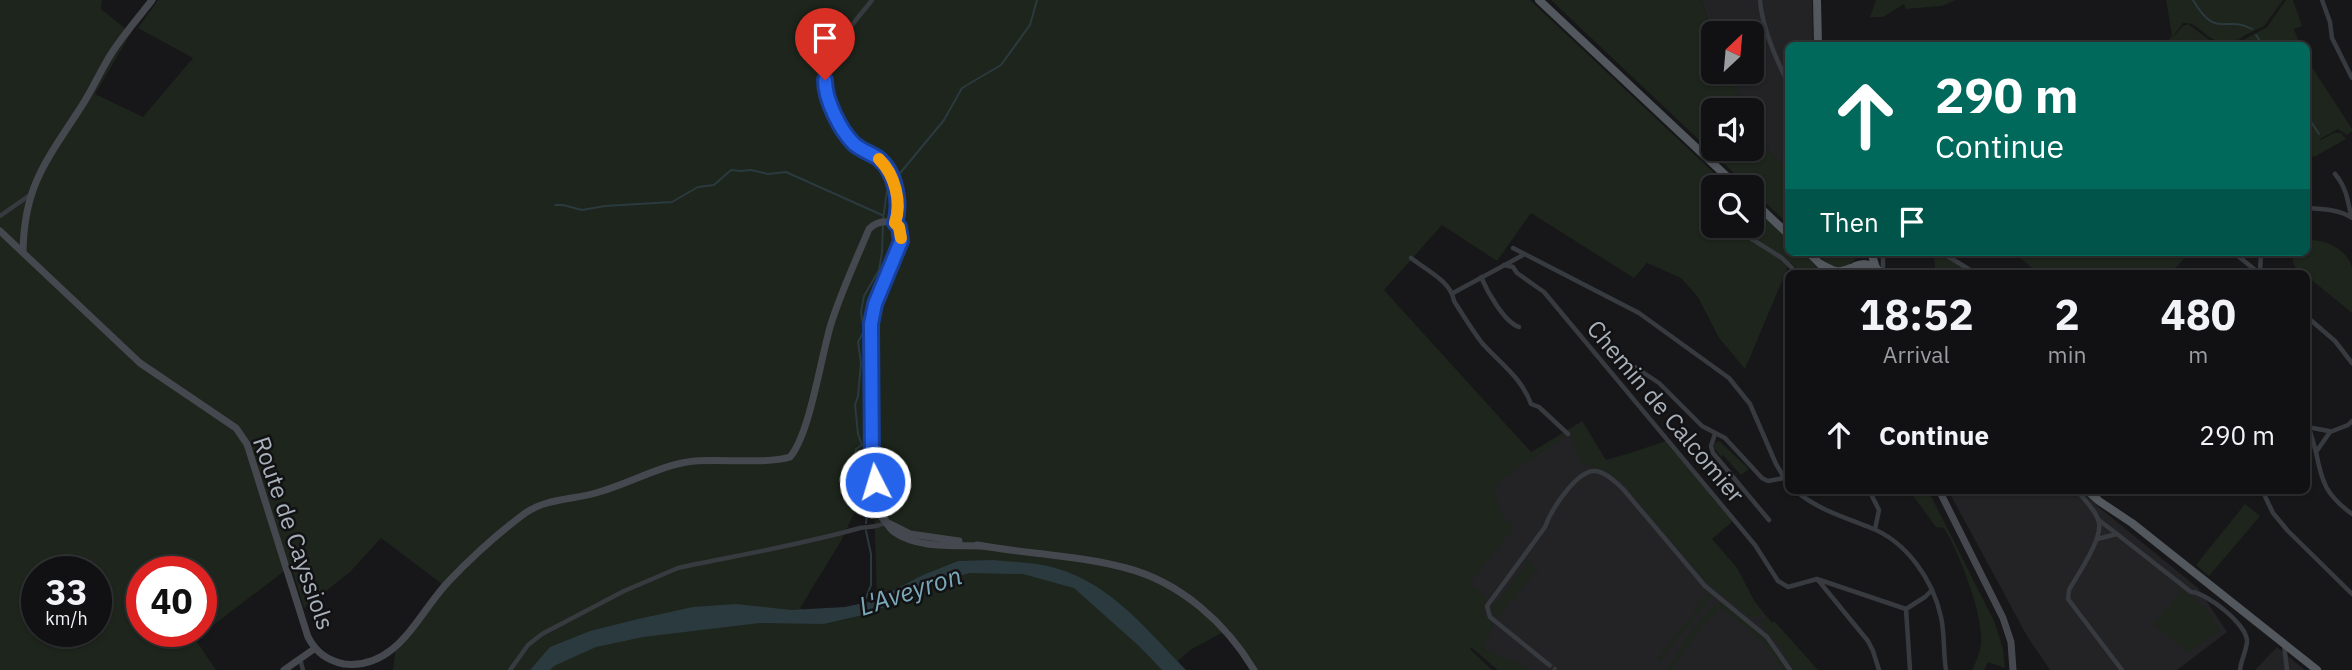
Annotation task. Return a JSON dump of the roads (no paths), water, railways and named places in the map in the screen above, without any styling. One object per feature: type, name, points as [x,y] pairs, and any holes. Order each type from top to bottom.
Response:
[{"type":"main road","points":[[1539,0],[1725,175]]},
{"type":"main road","points":[[1817,0],[1818,42]]},
{"type":"main road","points":[[1764,211],[1785,231]]},
{"type":"main road","points":[[1812,256],[1826,270]]},
{"type":"main road","points":[[1821,264],[1831,270]]},
{"type":"main road","points":[[1852,269],[1867,264],[1877,270]]},
{"type":"main road","points":[[2091,494],[2132,523]]},
{"type":"main road","points":[[2099,494],[2317,670]]},
{"type":"street","points":[[23,252],[23,226],[30,195],[52,150],[127,32],[152,0]]},
{"type":"street","points":[[872,0],[831,58],[825,92],[852,142],[888,168],[895,186],[898,212],[892,223],[899,227],[901,241],[875,304],[871,324],[872,468],[886,522],[910,534],[1100,562],[1129,568],[1159,580],[1189,598],[1218,623],[1254,670]]},
{"type":"street","points":[[1760,0],[1762,17],[1785,77]]},
{"type":"street","points":[[2322,0],[2330,22],[2332,38],[2352,78]]},
{"type":"street","points":[[2310,208],[2324,209],[2351,217],[2343,183],[2335,174]]},
{"type":"street","points":[[0,216],[30,195]]},
{"type":"street","name":"Route de Cayssiols","points":[[3,234],[140,363],[236,428],[247,443],[314,649],[326,658],[352,666],[367,666],[387,657],[404,640],[446,584],[474,556],[526,512],[540,505],[598,493],[693,461],[790,457],[803,435],[832,321],[869,229],[878,223],[892,223]]},
{"type":"street","points":[[1750,238],[1782,258],[1794,270]]},
{"type":"street","points":[[1513,248],[1639,313],[1729,377],[1750,404],[1784,478],[1768,481],[1762,478],[1725,438],[1702,426],[1659,383],[1635,367]]},
{"type":"street","points":[[1453,293],[1525,254]]},
{"type":"street","points":[[1947,256],[1970,270]]},
{"type":"street","points":[[2239,256],[2256,270]]},
{"type":"street","points":[[1411,258],[1447,285],[1453,293],[1454,301],[1482,342],[1527,391],[1531,404],[1539,407],[1568,434]]},
{"type":"street","name":"Chemin de Calcomier","points":[[1504,265],[1513,267],[1517,273],[1544,292],[1755,545],[1778,581],[1788,587],[1794,587],[1817,579]]},
{"type":"street","points":[[1481,276],[1484,286],[1511,325],[1519,327]]},
{"type":"street","points":[[2310,319],[2335,341],[2352,363]]},
{"type":"street","points":[[2316,452],[2330,432],[2352,421]]},
{"type":"street","points":[[2310,427],[2330,432]]},
{"type":"street","points":[[2310,433],[2322,481],[2329,494],[2352,514]]},
{"type":"street","points":[[1715,434],[1711,446],[1713,453],[1769,520]]},
{"type":"street","points":[[1548,664],[1490,617],[1487,606],[1531,547],[1562,496],[1582,473],[1595,471],[1610,477],[1623,489],[1705,586],[1767,637],[1790,670]]},
{"type":"street","points":[[1800,494],[1816,506],[1875,530],[1906,553],[1929,581],[1941,617],[1947,670]]},
{"type":"street","points":[[1871,494],[1879,510],[1875,530]]},
{"type":"street","points":[[1941,494],[2003,618],[2011,642],[2013,670]]},
{"type":"street","points":[[2080,494],[2099,520],[2191,592],[2216,603],[2237,620],[2247,641],[2240,670]]},
{"type":"street","points":[[2264,494],[2281,523],[2352,594]]},
{"type":"street","points":[[2099,520],[2097,539],[2069,590],[2068,599],[2122,670]]},
{"type":"street","points":[[510,670],[528,645],[542,634],[656,576],[678,568],[866,527],[878,527],[886,522]]},
{"type":"street","points":[[2097,539],[2117,534]]},
{"type":"street","points":[[1817,579],[1906,608],[1932,590]]},
{"type":"street","points":[[1817,579],[1868,641],[1879,670]]},
{"type":"street","points":[[1906,608],[1910,670]]},
{"type":"street","points":[[2237,620],[2244,612]]},
{"type":"street","points":[[2284,643],[2287,670]]},
{"type":"street","points":[[288,669],[314,649]]},
{"type":"street","points":[[300,659],[303,670]]},
{"type":"water","name":"L'Aveyron","points":[[994,560],[1043,565],[1086,580],[1105,592],[1139,621],[1186,670],[1162,670],[1074,588],[1023,574],[970,573],[934,583],[872,613],[824,624],[760,623],[643,637],[596,647],[550,670],[530,670],[550,647],[590,631],[638,619],[693,607],[736,604],[791,610],[845,607],[873,601],[923,575],[958,561]]},
{"type":"waterway","points":[[883,219],[887,191],[892,183],[944,120],[962,88],[1001,65],[1030,25],[1037,0]]},
{"type":"waterway","points":[[2193,0],[2201,12],[2215,23],[2243,25],[2252,29]]},
{"type":"waterway","points":[[2256,35],[2260,42]]},
{"type":"waterway","points":[[2310,120],[2319,134]]},
{"type":"waterway","points":[[555,205],[582,210],[672,202],[698,187],[714,185],[731,170],[751,170],[768,174],[786,172],[882,215]]},
{"type":"waterway","points":[[866,523],[861,471],[855,456],[856,449],[862,445],[855,405],[861,363],[858,342],[864,331],[861,312],[864,296],[879,270],[883,224]]},
{"type":"waterway","name":"L'Aveyron","points":[[864,603],[871,585],[871,554],[866,531]]},
{"type":"tunnel","points":[[1548,664],[1556,670]]}]
